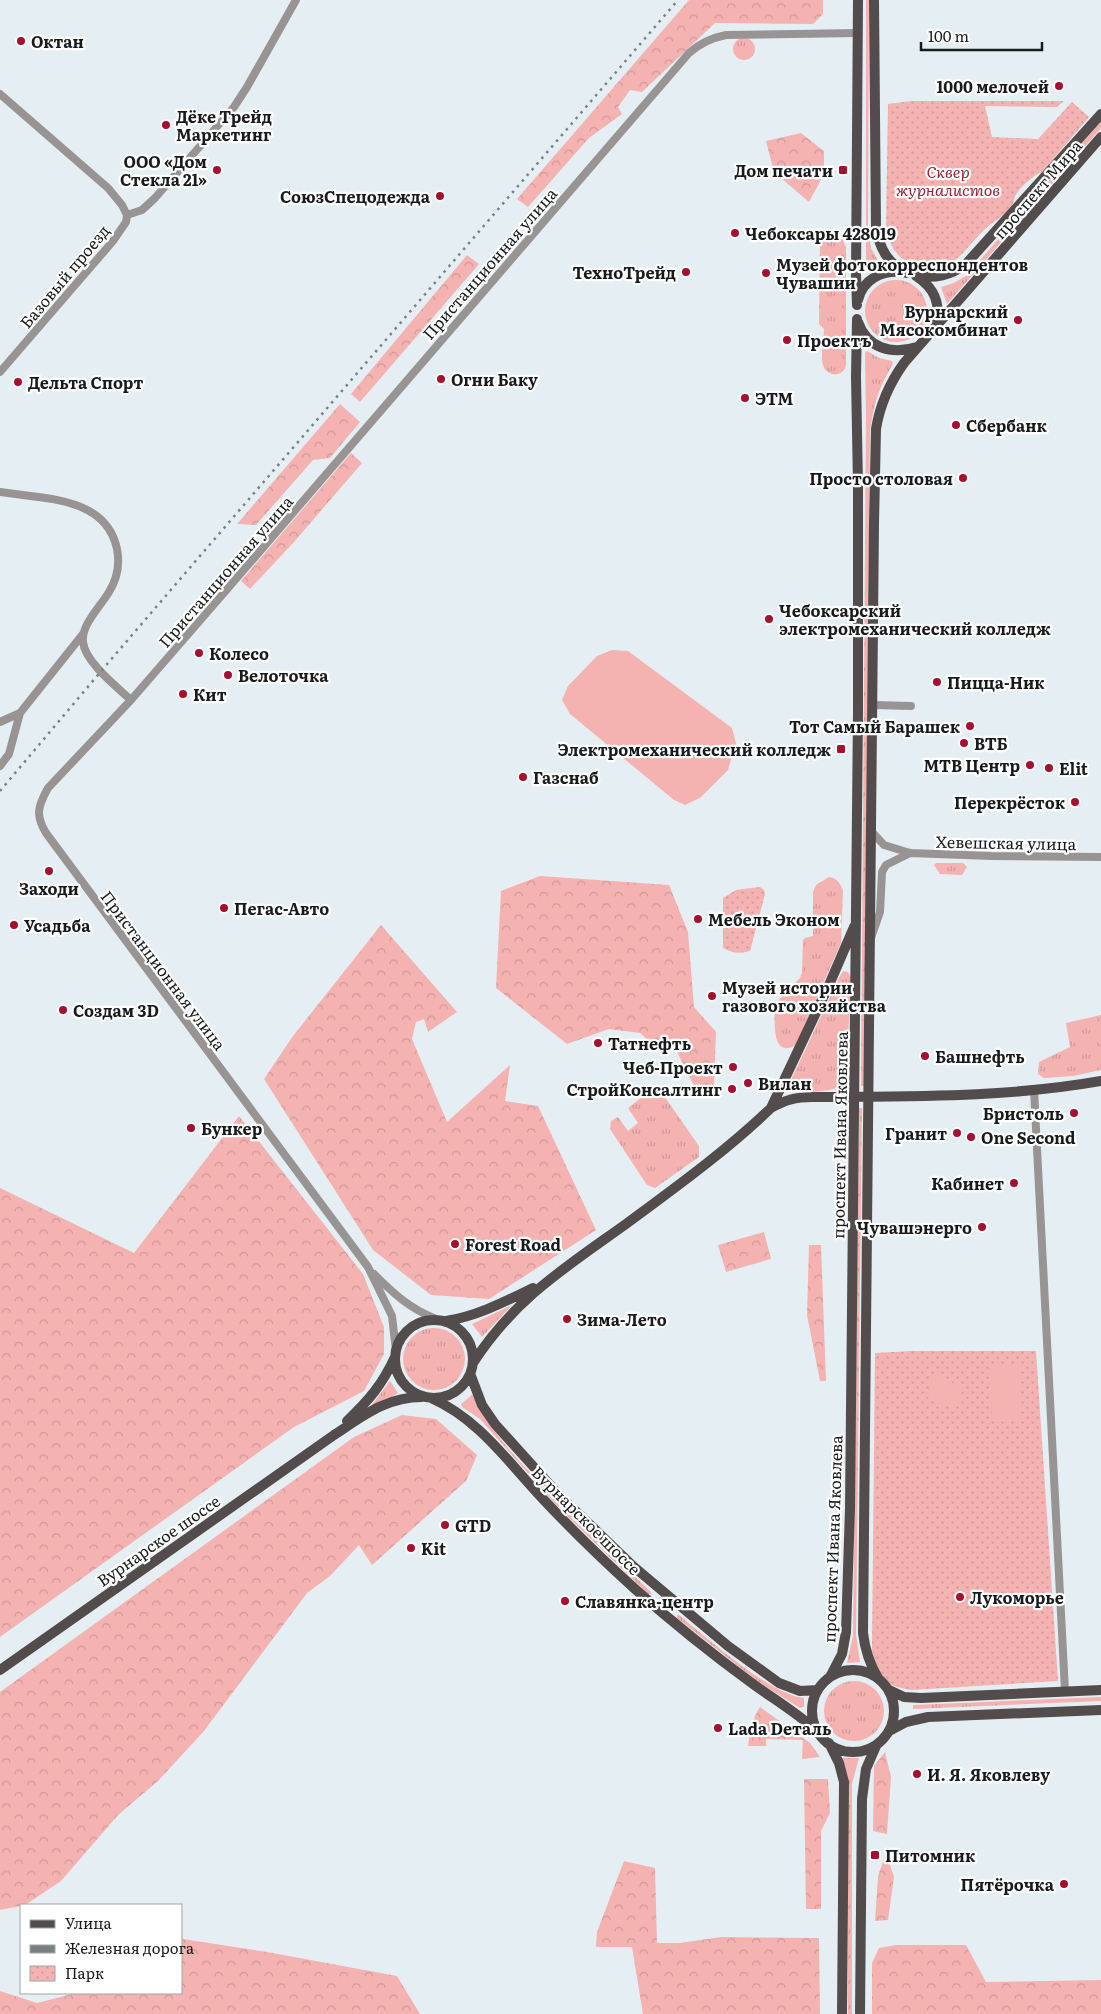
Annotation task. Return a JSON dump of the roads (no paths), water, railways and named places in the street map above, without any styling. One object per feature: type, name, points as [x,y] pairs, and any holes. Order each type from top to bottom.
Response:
[{"type":"main road","points":[[858,0],[857,319],[864,336],[880,348],[897,351],[918,347],[936,328],[938,306],[930,287],[889,261],[878,241],[874,141],[874,0]]},
{"type":"main road","name":"проспект Мира","points":[[911,275],[939,277],[956,271],[966,264],[1101,114]]},
{"type":"main road","name":"проспект Мира","points":[[936,328],[1101,137]]},
{"type":"main road","points":[[857,305],[864,287],[878,274],[887,272],[911,275]]},
{"type":"main road","name":"проспект Ивана Яковлева","points":[[830,1677],[842,1654],[844,1643],[848,1571],[858,712],[857,319]]},
{"type":"main road","name":"проспект Ивана Яковлева","points":[[878,1678],[865,1651],[863,1633],[876,429],[888,389],[904,363],[918,347]]},
{"type":"main road","points":[[771,1108],[825,993],[856,921]]},
{"type":"main road","points":[[473,1363],[508,1316],[542,1284],[716,1158],[771,1108],[786,1100],[802,1097],[929,1097],[1034,1090],[1101,1081]]},
{"type":"main road","points":[[441,1320],[465,1333],[473,1351],[471,1376],[464,1386],[454,1394],[444,1398],[427,1398],[404,1385],[396,1367],[396,1353],[400,1340],[407,1330],[416,1323],[425,1320],[468,1317],[490,1309],[542,1284]]},
{"type":"main road","name":"Вурнарское шоссе","points":[[334,1435],[373,1396],[387,1374],[396,1353]]},
{"type":"main road","name":"Вурнарское шоссе","points":[[471,1376],[482,1404],[494,1424],[567,1503],[667,1597],[728,1646],[779,1683],[800,1691],[818,1690]]},
{"type":"main road","name":"Вурнарское шоссе","points":[[0,1670],[334,1435],[381,1406],[398,1398],[427,1398],[447,1405],[474,1424],[557,1513],[627,1582],[658,1609],[728,1665],[804,1719],[820,1733]]},
{"type":"main road","points":[[557,1513],[567,1503]]},
{"type":"main road","points":[[658,1609],[667,1597]]},
{"type":"main road","points":[[842,2014],[844,1794],[840,1763],[829,1743],[814,1723],[812,1712],[814,1696],[830,1677],[849,1671],[860,1671],[878,1678],[888,1690],[894,1706],[894,1715],[889,1731]]},
{"type":"main road","points":[[888,1690],[904,1697],[921,1698],[1101,1690]]},
{"type":"main road","points":[[860,2014],[862,1799],[866,1769],[876,1746],[889,1731],[906,1722],[928,1717],[1101,1710]]},
{"type":"main road","points":[[829,1743],[837,1748],[854,1751],[876,1746]]},
{"type":"street","points":[[127,215],[142,210],[155,198],[234,107],[296,0]]},
{"type":"street","name":"Пристанционная улица","points":[[441,1320],[419,1312],[401,1301],[368,1267],[75,873],[40,823],[39,809],[48,788],[131,700],[694,48],[712,38],[726,35],[858,33]]},
{"type":"street","name":"Базовый проезд","points":[[0,94],[108,188],[122,205],[127,215],[126,222],[113,241],[0,372]]},
{"type":"street","points":[[0,492],[80,506],[102,518],[109,526],[118,553],[116,577],[109,592],[84,633],[20,713],[9,754],[0,766]]},
{"type":"street","points":[[84,633],[85,651],[91,660],[131,700]]},
{"type":"street","points":[[73,646],[85,651]]},
{"type":"street","points":[[872,705],[911,706]]},
{"type":"street","points":[[0,722],[20,713]]},
{"type":"street","name":"Хевешская улица","points":[[871,831],[884,846],[910,853],[1101,857]]},
{"type":"street","points":[[870,940],[877,925],[880,912],[882,872],[886,865],[910,853]]},
{"type":"street","points":[[1034,1090],[1065,1691]]},
{"type":"street","name":"Пристанционная улица","points":[[368,1267],[392,1316],[396,1353]]},
{"type":"railway","points":[[0,791],[678,0]]},
{"type":"place","name":"Октан","points":[[21,41]]},
{"type":"place","name":"1000 мелочей","points":[[1059,86]]},
{"type":"place","name":"Дёке Трейд Маркетинг","points":[[166,125]]},
{"type":"place","name":"ООО «Дом Стекла 21»","points":[[217,170]]},
{"type":"place","name":"Дом печати","points":[[843,170]]},
{"type":"place","name":"СоюзСпецодежда","points":[[440,196]]},
{"type":"place","name":"Чебоксары 428019","points":[[735,233]]},
{"type":"place","name":"ТехноТрейд","points":[[686,272]]},
{"type":"place","name":"Музей фотокорреспондентов Чувашии","points":[[766,273]]},
{"type":"place","name":"Вурнарский Мясокомбинат","points":[[1018,320]]},
{"type":"place","name":"Проектъ","points":[[787,340]]},
{"type":"place","name":"Огни Баку","points":[[441,379]]},
{"type":"place","name":"Дельта Спорт","points":[[18,382]]},
{"type":"place","name":"ЭТМ","points":[[745,398]]},
{"type":"place","name":"Сбербанк","points":[[956,425]]},
{"type":"place","name":"Просто столовая","points":[[963,478]]},
{"type":"place","name":"Чебоксарский электромеханический колледж","points":[[769,619]]},
{"type":"place","name":"Колесо","points":[[199,653]]},
{"type":"place","name":"Велоточка","points":[[228,675]]},
{"type":"place","name":"Пицца-Ник","points":[[937,682]]},
{"type":"place","name":"Кит","points":[[183,694]]},
{"type":"place","name":"Тот Самый Барашек","points":[[970,726]]},
{"type":"place","name":"ВТБ","points":[[964,743]]},
{"type":"place","name":"Электромеханический колледж","points":[[841,749]]},
{"type":"place","name":"МТВ Центр","points":[[1030,765]]},
{"type":"place","name":"Elit","points":[[1049,768]]},
{"type":"place","name":"Газснаб","points":[[523,777]]},
{"type":"place","name":"Перекрёсток","points":[[1075,802]]},
{"type":"place","name":"Заходи","points":[[49,871]]},
{"type":"place","name":"Пегас-Авто","points":[[224,908]]},
{"type":"place","name":"Мебель Эконом","points":[[698,919]]},
{"type":"place","name":"Усадьба","points":[[14,925]]},
{"type":"place","name":"Музей истории газового хозяйства","points":[[712,996]]},
{"type":"place","name":"Создам 3D","points":[[63,1010]]},
{"type":"place","name":"Татнефть","points":[[598,1043]]},
{"type":"place","name":"Башнефть","points":[[925,1056]]},
{"type":"place","name":"Чеб-Проект","points":[[733,1067]]},
{"type":"place","name":"Вилан","points":[[748,1083]]},
{"type":"place","name":"СтройКонсалтинг","points":[[732,1089]]},
{"type":"place","name":"Бристоль","points":[[1074,1113]]},
{"type":"place","name":"Бункер","points":[[191,1128]]},
{"type":"place","name":"Гранит","points":[[957,1133]]},
{"type":"place","name":"One Second","points":[[971,1137]]},
{"type":"place","name":"Кабинет","points":[[1014,1183]]},
{"type":"place","name":"Чувашэнерго","points":[[982,1227]]},
{"type":"place","name":"Forest Road","points":[[455,1244]]},
{"type":"place","name":"Зима-Лето","points":[[567,1319]]},
{"type":"place","name":"GTD","points":[[445,1525]]},
{"type":"place","name":"Kit","points":[[411,1548]]},
{"type":"place","name":"Лукоморье","points":[[960,1597]]},
{"type":"place","name":"Славянка-центр","points":[[565,1601]]},
{"type":"place","name":"Lada Dеталь","points":[[718,1728]]},
{"type":"place","name":"И. Я. Яковлеву","points":[[917,1774]]},
{"type":"place","name":"Питомник","points":[[875,1855]]},
{"type":"place","name":"Пятёрочка","points":[[1064,1884]]},
{"type":"park label","name":"Сквер журналистов","points":[[948,180]]}]
